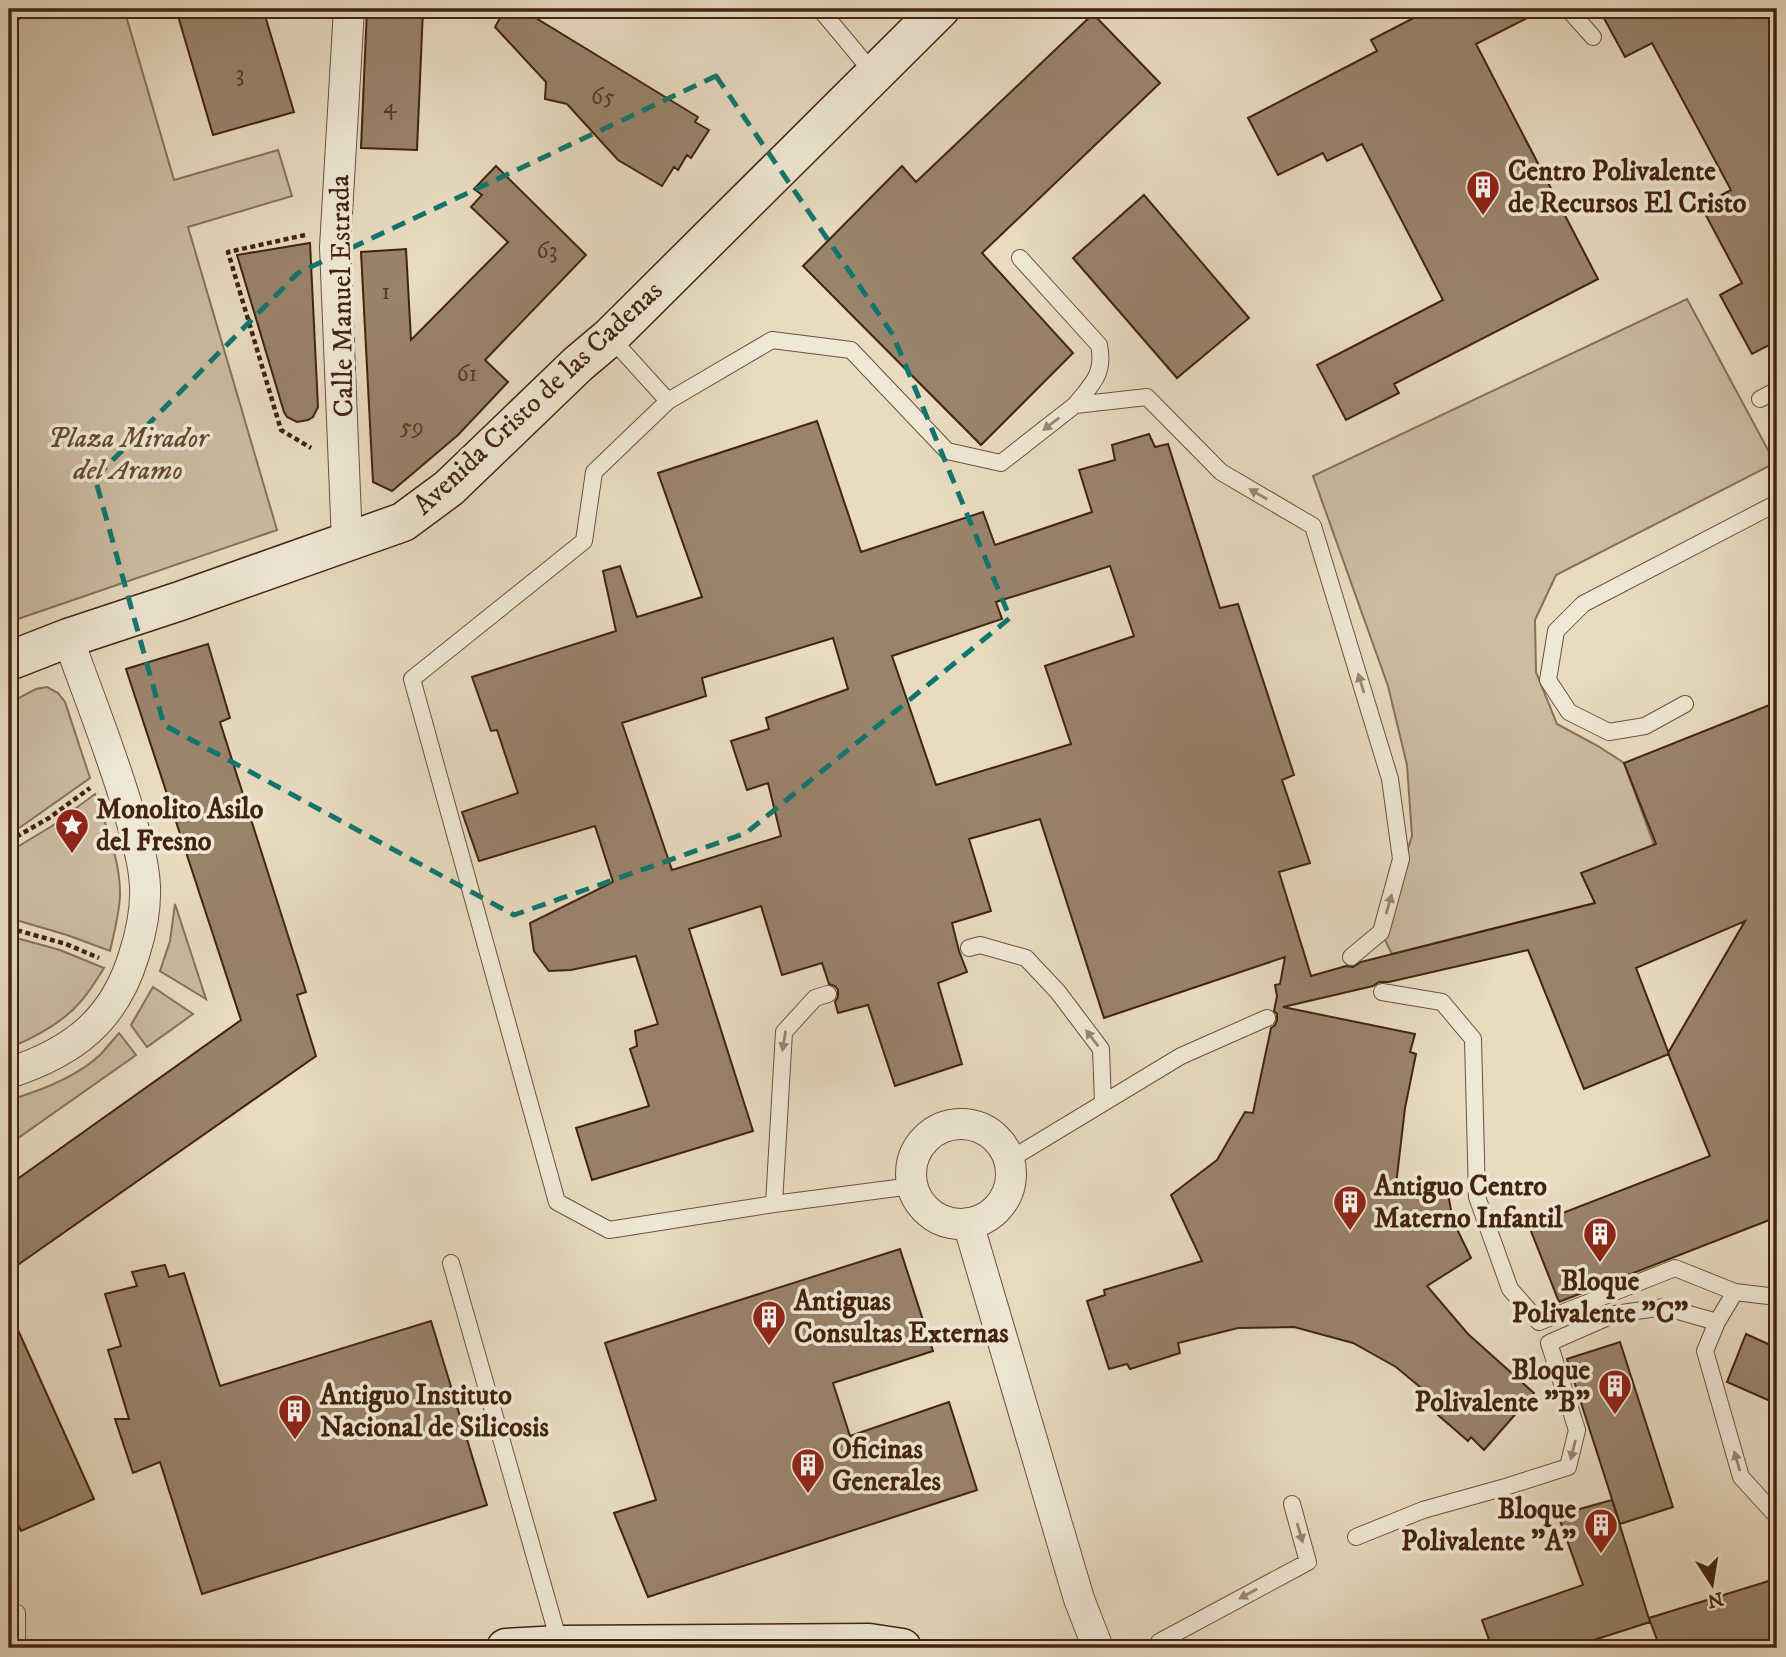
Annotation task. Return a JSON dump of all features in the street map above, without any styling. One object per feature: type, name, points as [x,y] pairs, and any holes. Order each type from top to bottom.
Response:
[{"type":"street","name":"Calle Manuel Estrada","points":[[347,542],[335,247],[349,9]]},
{"type":"street","name":"Avenida Cristo de las Cadenas","points":[[9,661],[402,522],[449,488],[578,364],[610,337],[940,9]]},
{"type":"street","points":[[9,1073],[43,1061],[69,1046],[97,1023],[118,996],[130,970],[141,931],[145,887],[137,842],[116,770],[68,638]]},
{"type":"street","points":[[956,1125],[981,1129],[1001,1144],[1009,1160],[1011,1176],[1007,1193],[998,1208],[984,1218],[968,1223],[953,1224],[939,1219],[927,1211],[918,1200],[912,1186],[911,1169],[916,1153],[925,1139],[939,1129],[956,1125]]},
{"type":"street","points":[[968,1223],[1079,1599],[1098,1648]]},
{"type":"street","points":[[506,1648],[560,1645],[869,1643],[902,1648]]},
{"type":"lane","points":[[820,9],[874,74]]},
{"type":"lane","points":[[1568,9],[1593,37]]},
{"type":"lane","points":[[912,1186],[609,1230],[558,1202],[412,680],[584,541],[594,472],[668,401],[772,340],[851,349],[947,451],[1001,463],[1075,405],[1099,375],[1102,359],[1099,345],[1020,258]]},
{"type":"lane","points":[[610,337],[668,401]]},
{"type":"lane","points":[[1760,399],[1777,390]]},
{"type":"lane","points":[[1075,405],[1147,397],[1221,472],[1313,526],[1390,779],[1401,859],[1381,932],[1351,957]]},
{"type":"lane","points":[[1685,704],[1645,726],[1609,732],[1569,712],[1548,680],[1556,631],[1583,604],[1777,503]]},
{"type":"lane","points":[[970,948],[980,945],[1026,958],[1058,992],[1101,1049],[1103,1103]]},
{"type":"lane","points":[[1382,992],[1442,1002],[1473,1039],[1476,1197],[1510,1289],[1539,1322],[1675,1268],[1735,1292],[1777,1297]]},
{"type":"lane","points":[[775,1204],[784,1031],[815,998],[828,994]]},
{"type":"lane","points":[[1009,1160],[1181,1056],[1267,1018]]},
{"type":"lane","points":[[451,1263],[560,1645]]},
{"type":"lane","points":[[1735,1292],[1717,1322],[1705,1351],[1741,1477],[1777,1514]]},
{"type":"lane","points":[[1356,1537],[1423,1510],[1569,1467],[1577,1430],[1549,1343],[1615,1314],[1664,1307],[1717,1322]]},
{"type":"lane","points":[[1163,1648],[1159,1642],[1308,1562],[1292,1504]]},
{"type":"lane","points":[[17,1613],[17,1648]]},
{"type":"path","points":[[336,228],[228,252],[281,430],[344,467]]},
{"type":"path","points":[[9,841],[49,818],[116,770]]},
{"type":"path","points":[[9,928],[66,944],[130,970]]},
{"type":"highlighted area","points":[[716,76],[893,335],[1010,618],[746,833],[514,915],[164,725],[95,478],[298,273]]},
{"type":"green space","name":"Plaza Mirador del Aramo","points":[[28,9],[124,9],[174,180],[278,150],[292,196],[188,227],[277,530],[9,622],[9,31]]},
{"type":"green space","points":[[1687,299],[1775,463],[1556,575],[1535,620],[1536,672],[1557,724],[1624,763],[1654,845],[1582,874],[1595,903],[1392,954],[1381,932],[1412,836],[1407,765],[1388,686],[1313,476]]},
{"type":"green space","points":[[47,687],[58,693],[65,702],[90,778],[9,834],[9,703],[36,689]]},
{"type":"green space","points":[[95,794],[112,844],[120,883],[119,910],[110,951],[9,918],[9,852],[52,826]]},
{"type":"green space","points":[[175,904],[206,999],[160,971],[170,941]]},
{"type":"green space","points":[[9,936],[60,950],[104,968],[85,996],[66,1016],[39,1034],[9,1048]]},
{"type":"green space","points":[[153,987],[193,1014],[147,1047],[131,1025]]},
{"type":"green space","points":[[119,1033],[136,1055],[9,1142],[9,1100],[45,1088],[81,1070],[101,1054]]},
{"type":"building","points":[[176,9],[263,9],[294,112],[213,135]]},
{"type":"building","points":[[367,9],[423,9],[417,150],[361,148]]},
{"type":"building","points":[[505,9],[521,9],[698,117],[695,122],[709,130],[691,158],[687,155],[678,170],[674,167],[662,186],[618,160],[567,104],[545,99],[546,82],[495,27]]},
{"type":"building","name":"Centro Polivalente de Recursos El Cristo","points":[[1431,9],[1545,9],[1476,44],[1598,279],[1394,384],[1399,393],[1346,420],[1317,365],[1443,300],[1362,144],[1327,161],[1323,153],[1278,175],[1248,118],[1377,51],[1371,40]]},
{"type":"building","points":[[1599,9],[1777,9],[1777,341],[1752,354],[1720,295],[1742,283],[1701,206],[1731,190],[1652,43],[1625,57]]},
{"type":"building","points":[[1093,14],[1160,83],[982,253],[1073,353],[981,445],[803,266],[902,166],[916,182]]},
{"type":"building","points":[[496,166],[586,255],[485,360],[508,382],[458,435],[392,491],[373,482],[361,252],[406,249],[411,340],[508,242],[471,207],[482,195],[474,189]]},
{"type":"building","points":[[1144,195],[1249,318],[1177,378],[1073,258]]},
{"type":"building","points":[[310,243],[318,407],[313,417],[297,422],[287,417],[284,412],[237,255]]},
{"type":"building","points":[[817,421],[861,552],[983,512],[995,545],[1092,512],[1079,470],[1115,460],[1112,445],[1149,434],[1155,447],[1168,444],[1220,608],[1238,604],[1294,775],[1282,780],[1310,863],[1279,872],[1311,976],[1595,903],[1581,873],[1656,844],[1624,763],[1777,702],[1777,1217],[1559,1302],[1529,1226],[1710,1156],[1668,1054],[1584,1089],[1528,950],[1379,982],[1373,986],[1283,1007],[1415,1034],[1410,1052],[1416,1054],[1405,1108],[1396,1185],[1446,1183],[1453,1221],[1471,1258],[1427,1286],[1468,1334],[1534,1393],[1484,1450],[1471,1437],[1468,1441],[1416,1396],[1420,1387],[1396,1367],[1353,1343],[1294,1327],[1238,1328],[1178,1343],[1180,1353],[1130,1369],[1127,1364],[1109,1369],[1087,1301],[1105,1295],[1104,1290],[1202,1261],[1171,1195],[1217,1160],[1245,1112],[1253,1113],[1271,1028],[1277,1020],[1274,1011],[1277,996],[1275,985],[1280,984],[1285,957],[1104,1018],[1040,819],[969,839],[991,911],[952,923],[967,972],[938,983],[962,1064],[895,1086],[868,1005],[838,1013],[835,1002],[838,990],[829,984],[822,963],[782,975],[761,906],[689,929],[753,1131],[592,1180],[576,1128],[649,1106],[630,1049],[637,1046],[635,1031],[658,1024],[636,956],[571,970],[549,971],[534,951],[530,923],[613,882],[595,826],[479,861],[462,812],[518,793],[497,730],[491,731],[472,677],[616,631],[603,571],[620,566],[637,617],[702,597],[658,473]],"holes":[[[1110,566],[1134,636],[1045,666],[1071,744],[936,785],[892,656],[1002,619],[996,602]],[[833,638],[848,689],[766,718],[769,729],[731,741],[747,790],[768,783],[781,836],[672,870],[622,723],[706,696],[702,678]],[[1745,921],[1668,1052],[1636,968]]]},
{"type":"building","points":[[208,644],[230,718],[220,722],[306,992],[297,995],[316,1056],[9,1271],[9,1185],[241,1020],[126,669]]},
{"type":"building","points":[[900,1249],[933,1351],[833,1383],[850,1436],[949,1402],[977,1490],[648,1597],[614,1513],[656,1500],[605,1343]]},
{"type":"building","name":"Antiguo Instituto Nacional de Silicosis","points":[[165,1265],[169,1277],[184,1273],[220,1386],[431,1321],[487,1505],[202,1594],[160,1462],[133,1473],[115,1419],[129,1419],[108,1350],[121,1346],[105,1294],[137,1286],[132,1272]]},
{"type":"building","points":[[9,1310],[94,1499],[21,1531],[9,1503]]},
{"type":"building","points":[[1746,1334],[1777,1348],[1777,1404],[1727,1382]]},
{"type":"building","name":"Bloque Polivalente \"B\"","points":[[1620,1342],[1673,1507],[1620,1524],[1567,1359]]},
{"type":"building","name":"Bloque Polivalente \"A\"","points":[[1612,1500],[1650,1622],[1569,1648],[1492,1648],[1482,1620],[1583,1585],[1558,1515]]},
{"type":"building","points":[[1772,1580],[1777,1596],[1777,1648],[1660,1648],[1649,1618]]},
{"type":"place","name":"Centro Polivalente de Recursos El Cristo","points":[[1483,217]]},
{"type":"place","name":"Monolito Asilo del Fresno","points":[[72,855]]},
{"type":"place","name":"Antiguo Centro Materno Infantil","points":[[1350,1232]]},
{"type":"place","name":"Bloque Polivalente \"C\"","points":[[1600,1264]]},
{"type":"place","name":"Antiguas Consultas Externas","points":[[769,1347]]},
{"type":"place","name":"Bloque Polivalente \"B\"","points":[[1615,1416]]},
{"type":"place","name":"Antiguo Instituto Nacional de Silicosis","points":[[295,1441]]},
{"type":"place","name":"Oficinas Generales","points":[[808,1495]]},
{"type":"place","name":"Bloque Polivalente \"A\"","points":[[1601,1555]]}]
